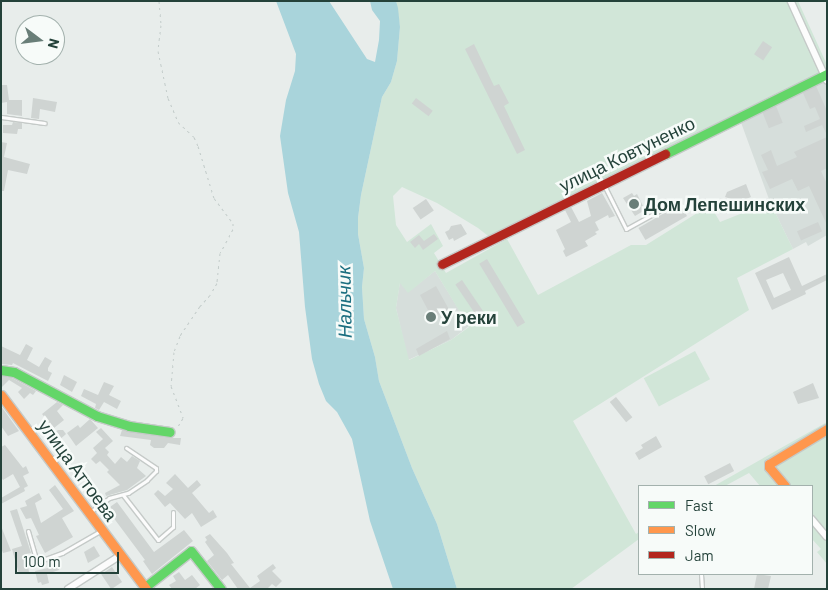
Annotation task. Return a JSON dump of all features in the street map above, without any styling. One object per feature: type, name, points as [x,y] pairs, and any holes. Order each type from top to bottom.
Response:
[{"type":"street","points":[[791,1],[826,76]]},
{"type":"street","name":"улица Ковтуненко","points":[[442,264],[826,76]]},
{"type":"street","points":[[1,370],[14,372],[97,416],[129,426],[170,432]]},
{"type":"street","name":"улица Аттоева","points":[[1,395],[146,588]]},
{"type":"street","points":[[784,485],[769,467],[769,464],[827,429]]},
{"type":"street","points":[[813,519],[827,537]]},
{"type":"street","points":[[146,588],[176,564],[186,552],[191,551],[221,589]]},
{"type":"street","points":[[68,589],[121,555]]},
{"type":"lane","points":[[1,117],[45,123]]},
{"type":"lane","points":[[603,184],[626,229],[677,201]]},
{"type":"lane","points":[[89,513],[109,498],[123,495],[148,480],[156,471],[156,468],[126,448]]},
{"type":"lane","points":[[123,495],[158,540],[173,527],[173,512]]},
{"type":"lane","points":[[28,530],[37,562],[62,553],[103,530]]},
{"type":"lane","points":[[701,575],[702,589]]},
{"type":"path","points":[[159,1],[162,25],[158,51],[168,98],[178,122],[194,137],[214,198],[234,223],[233,229],[220,253],[217,283],[180,336],[174,352],[171,386],[183,418],[176,429],[170,432]]},
{"type":"shaded area","points":[[825,75],[827,80],[827,235],[808,246],[806,242],[793,249],[770,202],[739,117]]},
{"type":"shaded area","name":"У реки","points":[[435,271],[469,326],[451,340],[408,360],[396,308],[400,282],[408,292]]},
{"type":"green space","points":[[396,1],[798,1],[827,65],[827,80],[825,75],[492,239],[478,228],[437,203],[402,187],[393,196],[396,225],[407,242],[431,224],[443,246],[434,253],[446,273],[507,239],[538,295],[631,245],[646,245],[710,205],[720,222],[770,202],[793,249],[737,278],[749,310],[573,421],[636,534],[638,533],[638,540],[571,589],[457,589],[437,524],[412,468],[379,381],[375,357],[364,319],[362,287],[364,268],[358,234],[358,218],[361,195],[382,97],[391,82],[397,61],[400,27]],"holes":[[[435,271],[469,327],[451,340],[409,360],[396,308],[400,283],[408,293]]]},
{"type":"green space","points":[[695,351],[710,379],[659,406],[644,378]]},
{"type":"green space","points":[[827,422],[827,564],[817,552],[821,549],[813,540],[813,485],[759,485],[749,473],[727,485],[716,485]]},
{"type":"water","name":"Нальчик","points":[[276,1],[329,1],[367,59],[375,62],[380,21],[372,10],[370,1],[396,1],[400,27],[397,61],[391,82],[382,97],[361,195],[358,218],[358,234],[364,268],[362,287],[364,319],[375,357],[379,381],[412,468],[437,524],[457,589],[393,589],[370,521],[352,439],[337,412],[326,401],[319,384],[312,359],[305,307],[299,232],[288,193],[280,136],[286,100],[295,71],[296,54]]},
{"type":"building","points":[[763,41],[772,47],[763,60],[754,54]]},
{"type":"building","points":[[474,44],[494,86],[499,84],[509,103],[504,106],[525,150],[517,154],[465,49]]},
{"type":"building","points":[[1,85],[7,85],[9,100],[22,100],[22,116],[7,114],[7,102],[1,103]]},
{"type":"building","points":[[816,86],[827,111],[827,135],[822,125],[806,132],[804,126],[820,119],[815,107],[810,109],[803,93]]},
{"type":"building","points":[[33,98],[57,102],[55,112],[40,109],[39,119],[31,118]]},
{"type":"building","points":[[416,98],[433,111],[429,116],[412,104]]},
{"type":"building","points":[[776,106],[783,123],[769,128],[762,112]]},
{"type":"building","points":[[13,122],[22,123],[22,129],[18,129],[17,134],[3,133],[3,125],[12,125]]},
{"type":"building","points":[[827,137],[827,168],[821,171],[827,184],[827,225],[809,186],[798,191],[792,179],[770,189],[762,172],[768,170],[761,155],[771,150],[777,166],[797,157],[794,152]]},
{"type":"building","points":[[1,142],[7,143],[4,157],[30,164],[27,174],[8,170],[4,191],[1,191]]},
{"type":"building","points":[[746,184],[751,197],[734,204],[731,199],[725,197],[727,192]]},
{"type":"building","points":[[602,193],[615,216],[609,218],[608,215],[595,222],[599,230],[595,232],[597,234],[585,241],[588,246],[566,257],[563,251],[565,249],[556,230],[571,222],[565,210],[571,207],[579,222],[591,216],[587,201]]},
{"type":"building","name":"Дом Лепешинских","points":[[632,193],[634,196],[637,194],[645,210],[635,216],[623,198]]},
{"type":"building","points":[[426,199],[434,211],[421,220],[413,208]]},
{"type":"building","points":[[680,204],[687,216],[645,240],[638,228]]},
{"type":"building","points":[[818,222],[822,231],[801,240],[797,231]]},
{"type":"building","points":[[461,224],[467,234],[454,241],[453,238],[449,240],[445,232],[451,226]]},
{"type":"building","points":[[434,234],[438,239],[423,250],[419,244],[415,248],[410,242],[419,235],[424,241]]},
{"type":"building","points":[[789,257],[802,286],[827,274],[827,280],[805,291],[806,294],[772,310],[755,273]],"holes":[[[783,273],[791,290],[774,298],[766,280]]]},
{"type":"building","points":[[487,259],[525,322],[517,327],[479,264]]},
{"type":"building","points":[[462,280],[485,315],[479,319],[455,284]]},
{"type":"building","points":[[436,286],[451,313],[445,316],[443,312],[427,322],[423,315],[429,312],[420,295]]},
{"type":"building","points":[[447,331],[450,339],[419,356],[416,349]]},
{"type":"building","points":[[26,344],[33,348],[27,360],[39,367],[45,357],[52,361],[48,368],[48,371],[52,373],[48,381],[13,363],[12,365],[1,364],[1,346],[20,355]]},
{"type":"building","points":[[64,375],[77,382],[72,392],[60,385]]},
{"type":"building","points":[[1,376],[12,378],[36,391],[33,395],[30,393],[24,399],[18,392],[22,388],[9,380],[1,388]]},
{"type":"building","points":[[104,382],[114,386],[109,395],[121,401],[117,409],[104,402],[99,410],[95,408],[96,404],[81,396],[84,389],[98,395]]},
{"type":"building","points":[[813,383],[819,398],[798,404],[793,392]]},
{"type":"building","points":[[616,397],[632,417],[626,422],[610,402]]},
{"type":"building","points":[[57,402],[63,405],[57,411],[64,420],[54,428],[42,414]]},
{"type":"building","points":[[1,406],[19,431],[8,436],[1,426]]},
{"type":"building","points":[[90,419],[98,428],[76,446],[67,433],[78,425],[80,428]]},
{"type":"building","points":[[101,428],[113,441],[105,448],[109,452],[107,455],[115,464],[121,457],[127,462],[132,456],[140,461],[137,468],[146,476],[127,490],[106,496],[105,493],[120,485],[107,472],[109,470],[100,461],[96,464],[91,459],[97,453],[93,448],[103,439],[96,432]]},
{"type":"building","points":[[58,430],[63,430],[66,434],[57,442],[60,446],[55,450],[46,439]]},
{"type":"building","points":[[122,430],[169,438],[181,438],[180,445],[168,443],[164,448],[154,448],[150,445],[151,440],[120,436]]},
{"type":"building","points":[[656,436],[662,447],[639,460],[635,453],[643,448],[641,445]]},
{"type":"building","points":[[5,445],[23,468],[26,466],[29,473],[23,476],[28,486],[24,488],[25,491],[1,504],[1,498],[20,487],[13,474],[3,480],[1,477],[1,447]]},
{"type":"building","points":[[730,463],[734,471],[708,484],[704,476]]},
{"type":"building","points":[[175,474],[188,488],[197,480],[201,485],[192,493],[209,513],[213,510],[217,517],[201,527],[192,513],[185,519],[170,503],[165,507],[154,494],[158,490],[165,496],[173,489],[166,483]]},
{"type":"building","points":[[55,485],[74,511],[62,518],[73,537],[45,553],[36,536],[39,535],[31,518],[26,519],[20,508],[27,506],[25,501],[39,493],[42,499],[35,503],[41,523],[63,509],[49,490]]},
{"type":"building","points":[[117,502],[154,552],[184,530],[193,541],[152,574],[143,561],[145,560],[107,509]]},
{"type":"building","points":[[17,509],[31,553],[26,554],[28,564],[25,565],[28,566],[29,572],[19,574],[12,549],[22,546],[10,511]]},
{"type":"building","points":[[1,526],[11,551],[3,553],[1,548]]},
{"type":"building","points":[[210,534],[227,553],[234,563],[231,564],[250,588],[260,581],[257,576],[273,564],[276,568],[272,571],[282,581],[276,587],[272,584],[267,589],[238,589],[228,575],[222,580],[207,561],[214,555],[205,542],[207,540],[205,537]]},
{"type":"building","points":[[94,546],[100,556],[88,563],[84,552]]},
{"type":"building","points":[[56,559],[59,570],[47,574],[49,583],[42,585],[41,582],[38,583],[35,571],[48,568],[47,562]]},
{"type":"building","points":[[112,567],[122,582],[111,589],[101,574]]},
{"type":"building","points":[[179,572],[185,580],[192,575],[200,585],[195,589],[172,589],[169,585],[176,581],[173,576]]},
{"type":"building","points":[[757,575],[771,576],[768,589],[754,589]]},
{"type":"traffic: fast","points":[[665,154],[827,74]]},
{"type":"traffic: fast","points":[[1,370],[14,372],[97,416],[129,426],[170,432]]},
{"type":"traffic: fast","points":[[145,587],[191,551],[221,589]]},
{"type":"traffic: slow","points":[[1,395],[146,589]]},
{"type":"traffic: slow","points":[[784,485],[769,467],[769,464],[827,429]]},
{"type":"traffic: jam","points":[[442,264],[665,154]]},
{"type":"place","name":"Дом Лепешинских","points":[[634,204]]},
{"type":"place","name":"У реки","points":[[431,317]]}]
